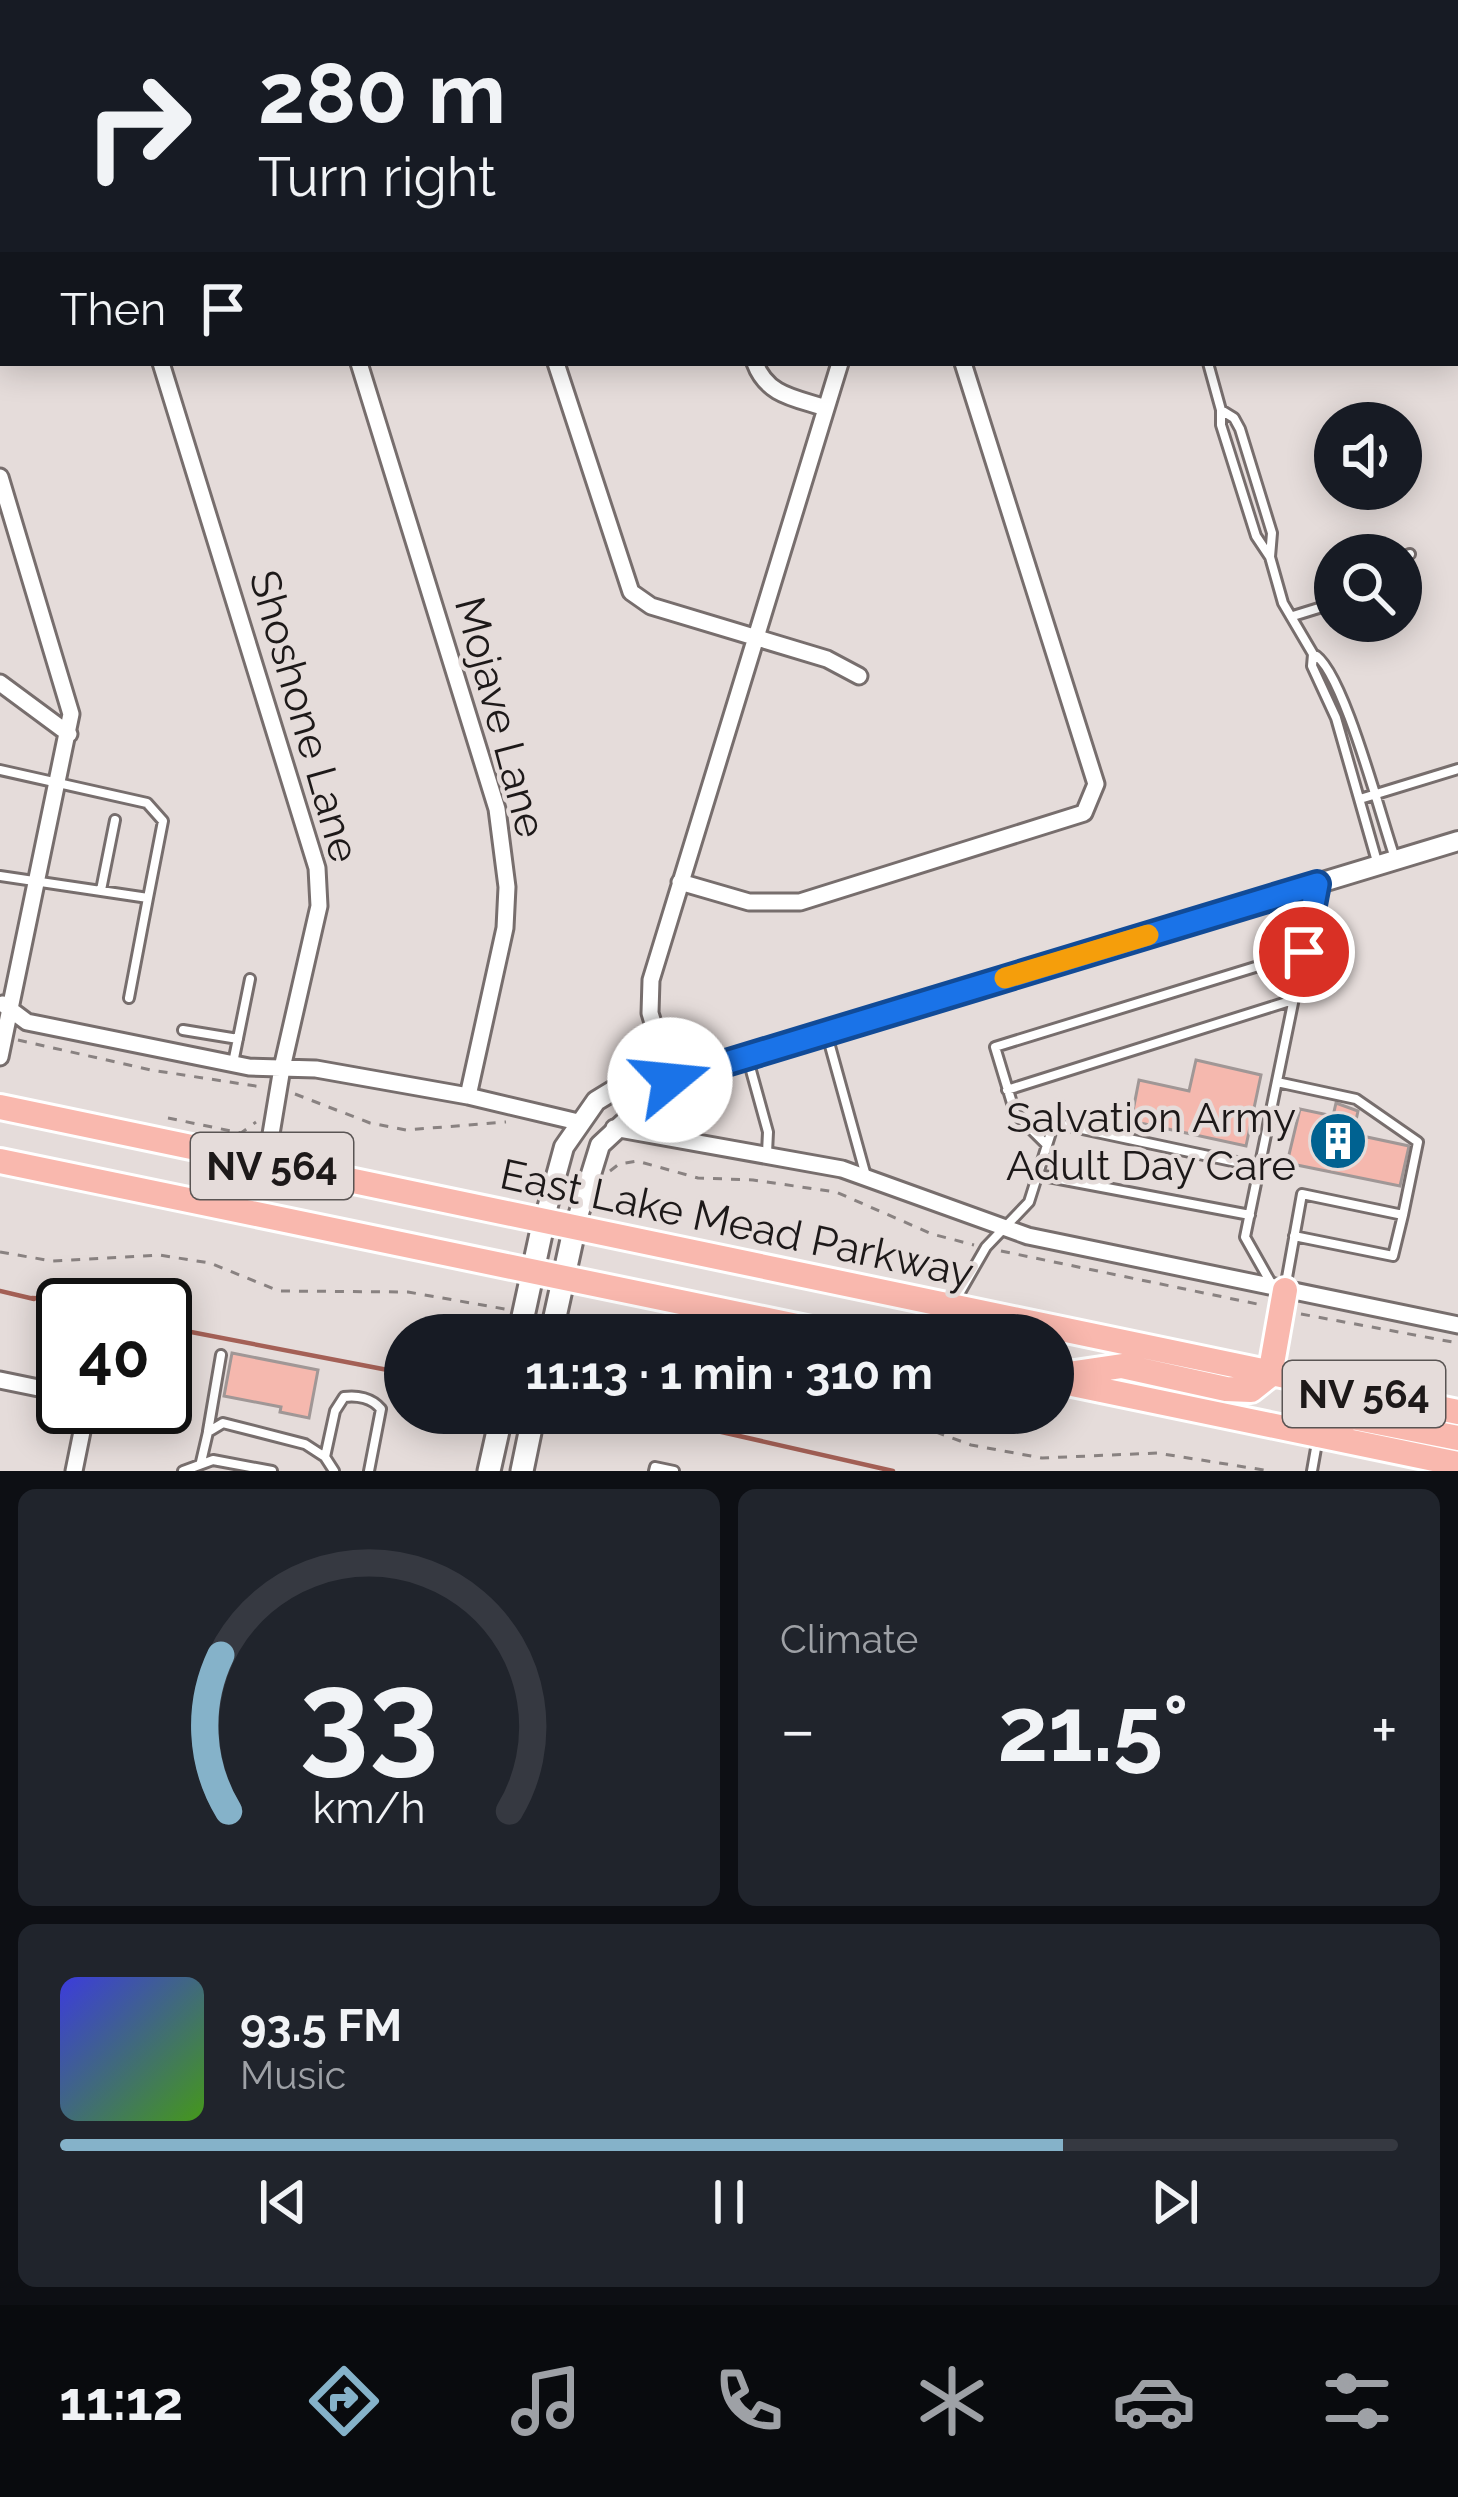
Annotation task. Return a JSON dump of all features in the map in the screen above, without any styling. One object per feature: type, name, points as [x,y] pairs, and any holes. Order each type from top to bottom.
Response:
[{"type":"main road","name":"East Lake Mead Parkway","points":[[0,1107],[1458,1412]]},
{"type":"main road","name":"East Lake Mead Parkway","points":[[0,1161],[740,1314]]},
{"type":"main road","points":[[524,1314],[544,1220]]},
{"type":"main road","points":[[555,1314],[575,1226]]},
{"type":"main road","points":[[1074,1374],[1122,1366],[1226,1390],[1251,1390],[1270,1375],[1280,1296]]},
{"type":"main road","name":"NV 564","points":[[1074,1383],[1458,1464]]},
{"type":"main road","points":[[1318,1435],[1352,1417],[1458,1438]]},
{"type":"main road","points":[[489,1471],[497,1434]]},
{"type":"main road","points":[[522,1471],[530,1434]]},
{"type":"street","name":"Shoshone Lane","points":[[162,366],[317,868],[320,906],[282,1068],[266,1164]]},
{"type":"street","name":"Mojave Lane","points":[[360,366],[497,809],[507,887],[505,928],[468,1096]]},
{"type":"street","points":[[557,366],[631,592],[651,606],[827,659],[860,676]]},
{"type":"street","points":[[756,366],[773,391],[826,408]]},
{"type":"street","points":[[670,1080],[650,1013],[651,980],[839,366]]},
{"type":"street","points":[[680,882],[749,902],[800,902],[1084,813],[1090,806],[1096,784],[964,366]]},
{"type":"street","points":[[0,477],[71,714],[38,880],[4,1005],[0,1057]]},
{"type":"street","points":[[0,683],[69,734]]},
{"type":"street","points":[[575,1226],[600,1144],[670,1080],[1458,841]]},
{"type":"street","points":[[4,1005],[27,1022],[233,1064],[316,1069],[468,1096],[578,1122]]},
{"type":"street","points":[[544,1220],[564,1147],[596,1101],[638,1076],[670,1080]]},
{"type":"street","points":[[614,1128],[767,1154],[866,1178],[1028,1236],[1280,1296],[1458,1325]]},
{"type":"street","points":[[0,1380],[36,1387]]},
{"type":"street","points":[[74,1471],[81,1434]]},
{"type":"lane","points":[[1209,366],[1221,425],[1260,545],[1270,557]]},
{"type":"lane","points":[[1221,410],[1237,422],[1272,533],[1270,557],[1283,603],[1313,654],[1312,666],[1329,699],[1360,799],[1387,862]]},
{"type":"lane","points":[[1238,478],[1253,473]]},
{"type":"lane","points":[[1293,616],[1314,610]]},
{"type":"lane","points":[[1313,654],[1324,659],[1341,693],[1373,794],[1387,862]]},
{"type":"lane","points":[[1342,740],[1355,736]]},
{"type":"lane","points":[[1360,799],[1458,769]]},
{"type":"lane","points":[[0,770],[147,803],[158,811],[163,821],[129,998]]},
{"type":"lane","points":[[101,890],[115,820]]},
{"type":"lane","points":[[0,876],[148,898]]},
{"type":"lane","points":[[1280,1296],[1245,1237],[1317,884]]},
{"type":"lane","points":[[1047,1145],[1015,1113],[995,1047],[1304,952]]},
{"type":"lane","points":[[233,1064],[250,979]]},
{"type":"lane","points":[[1007,1090],[1294,1000]]},
{"type":"lane","points":[[183,1030],[238,1040]]},
{"type":"lane","points":[[826,1032],[866,1178]]},
{"type":"lane","points":[[747,1056],[768,1132],[767,1154]]},
{"type":"lane","points":[[1277,1082],[1356,1100],[1418,1142],[1393,1256],[1294,1236]]},
{"type":"lane","points":[[950,1308],[986,1247],[1029,1202],[1054,1123],[1260,1167]]},
{"type":"lane","points":[[1038,1174],[1250,1215]]},
{"type":"lane","points":[[1280,1296],[1303,1194],[1402,1215]]},
{"type":"lane","points":[[201,1462],[221,1355]]},
{"type":"lane","points":[[326,1457],[339,1402],[352,1396],[368,1400],[381,1409],[369,1471]]},
{"type":"lane","points":[[208,1432],[223,1423],[265,1431],[304,1444],[326,1457],[334,1471]]},
{"type":"lane","points":[[1312,1471],[1318,1435]]},
{"type":"lane","points":[[183,1471],[213,1460],[272,1471]]},
{"type":"lane","points":[[654,1471],[655,1467],[674,1471]]},
{"type":"path","points":[[4,1036],[115,1063],[280,1090],[370,1123],[406,1130],[510,1122]]},
{"type":"path","points":[[168,1118],[241,1132],[257,1120]]},
{"type":"path","points":[[606,1178],[619,1164],[637,1161],[698,1178],[836,1192],[932,1234],[1280,1296],[1458,1343]]},
{"type":"path","points":[[0,1252],[52,1261],[159,1255],[210,1263],[279,1291],[407,1292],[525,1311]]},
{"type":"path","points":[[941,1434],[971,1445],[1042,1458],[1157,1453],[1270,1471]]},
{"type":"building","points":[[1196,1060],[1261,1075],[1246,1146],[1131,1121],[1139,1080],[1189,1091]]},
{"type":"building","name":"Salvation Army Adult Day Care","points":[[1336,1103],[1358,1111],[1353,1134],[1409,1146],[1400,1186],[1287,1163],[1300,1109],[1333,1116]]},
{"type":"building","points":[[232,1353],[318,1370],[309,1418],[280,1412],[281,1407],[224,1396]]},
{"type":"waterway","points":[[0,1291],[34,1299]]},
{"type":"waterway","points":[[32,1298],[36,1298]]},
{"type":"waterway","points":[[192,1332],[384,1369]]},
{"type":"waterway","points":[[730,1434],[893,1471]]},
{"type":"slow traffic","points":[[1005,978],[1148,935]]},
{"type":"place","name":"Salvation Army Adult Day Care","points":[[1338,1141]]},
{"type":"route","points":[[670,1080],[1317,884],[1304,952]]}]
